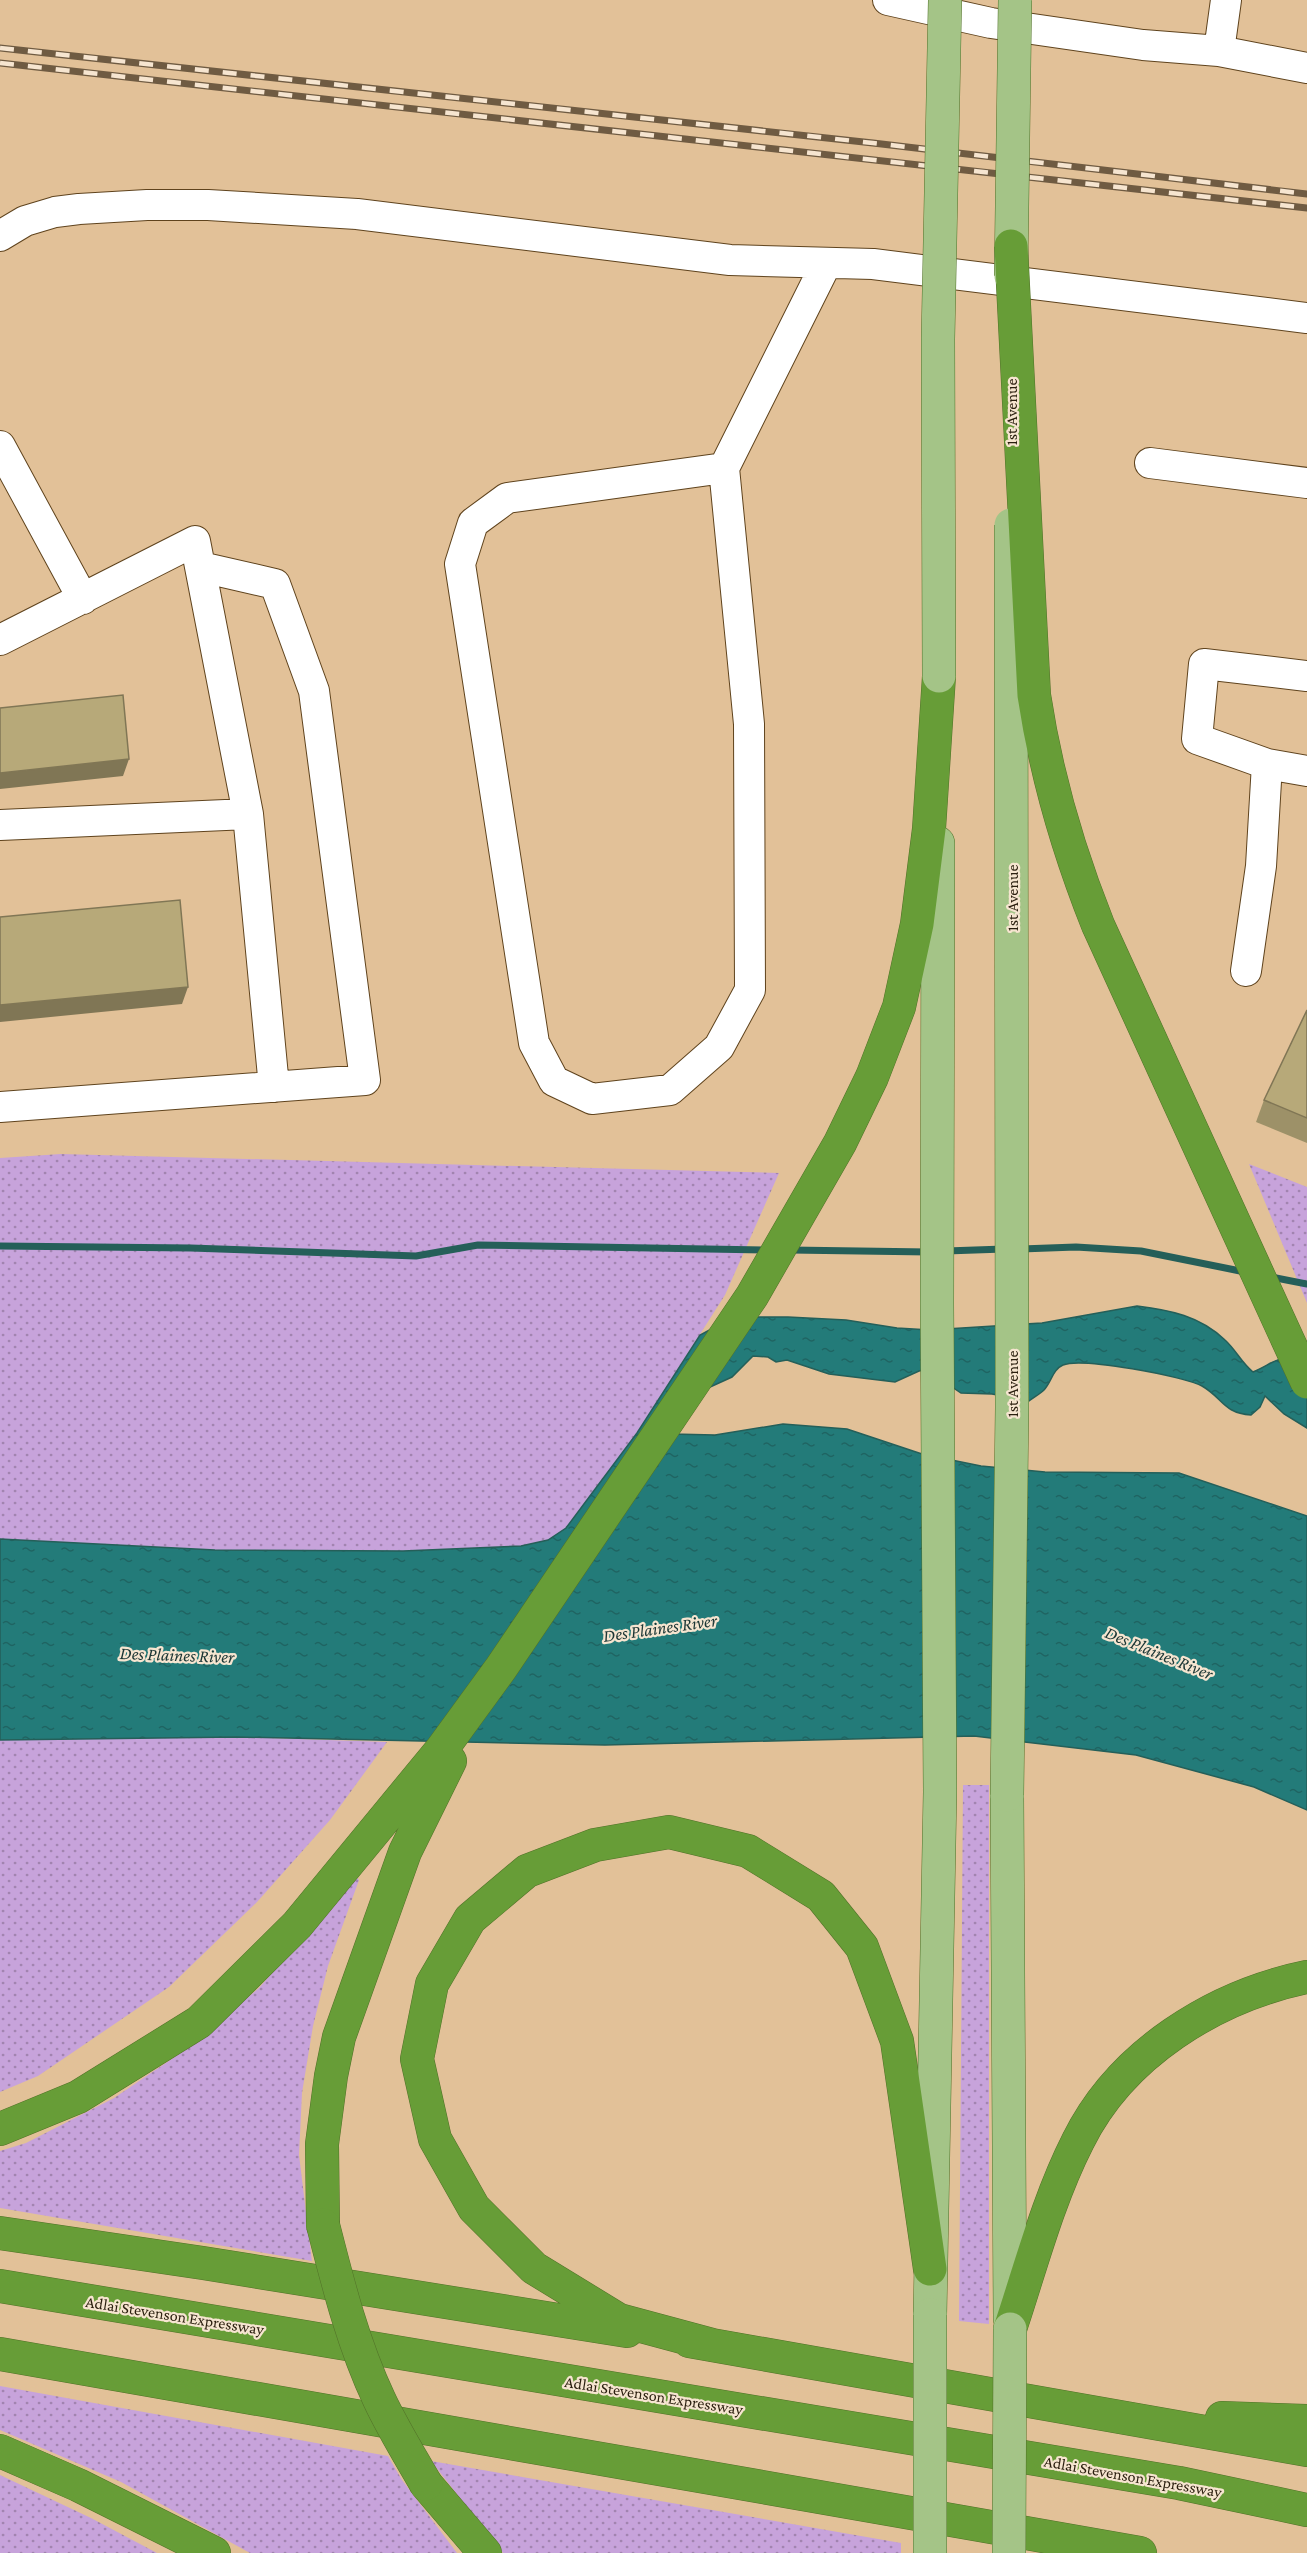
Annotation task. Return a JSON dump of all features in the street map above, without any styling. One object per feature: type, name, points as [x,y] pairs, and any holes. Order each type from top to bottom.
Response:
[{"type":"highway","points":[[1011,246],[1034,695],[1042,748],[1057,808],[1074,865],[1098,925],[1307,1382]]},
{"type":"highway","points":[[0,2128],[78,2097],[199,2022],[297,1925],[442,1749],[501,1668],[752,1296],[840,1143],[872,1077],[899,1007],[917,924],[929,829],[939,676]]},
{"type":"highway","points":[[485,2553],[426,2484],[393,2426],[364,2363],[343,2304],[323,2225],[322,2144],[339,2037],[405,1852],[450,1761],[501,1668]]},
{"type":"highway","points":[[712,2345],[619,2320],[534,2268],[474,2208],[435,2139],[417,2059],[432,1984],[470,1919],[486,1905],[527,1871],[595,1845],[669,1833],[748,1851],[821,1896],[842,1921],[862,1947],[897,2041],[930,2269]]},
{"type":"highway","points":[[1010,2329],[1059,2181],[1079,2138],[1106,2097],[1144,2056],[1187,2025],[1225,2003],[1274,1984],[1307,1977]]},
{"type":"highway","points":[[0,2233],[203,2263],[712,2345],[1307,2450]]},
{"type":"highway","name":"Adlai Stevenson Expressway","points":[[0,2286],[1179,2482],[1307,2510]]},
{"type":"highway","points":[[0,2355],[1088,2547],[1140,2553]]},
{"type":"highway","points":[[1131,2418],[1307,2421]]},
{"type":"highway","points":[[0,2451],[78,2485],[214,2553]]},
{"type":"main road","points":[[934,0],[942,141]]},
{"type":"main road","points":[[930,2553],[930,2269],[940,1792],[937,1328],[938,339],[945,0]]},
{"type":"main road","name":"1st Avenue","points":[[1009,2553],[1007,1795],[1012,1408],[1011,171],[1014,0]]},
{"type":"main road","points":[[1011,171],[1032,0]]},
{"type":"lane","points":[[888,0],[991,23],[1143,45],[1219,51],[1307,69]]},
{"type":"lane","points":[[1219,51],[1226,0]]},
{"type":"lane","points":[[0,236],[13,217],[79,209],[147,205],[220,206],[357,214],[730,260],[873,264],[1307,318]]},
{"type":"lane","points":[[724,468],[507,498],[473,523],[460,564],[534,1043],[554,1081],[592,1099],[670,1090],[719,1047],[750,990],[749,724],[724,468],[826,264]]},
{"type":"lane","points":[[0,446],[82,599]]},
{"type":"lane","points":[[1150,463],[1307,483]]},
{"type":"lane","points":[[0,640],[195,541],[248,814],[274,1087]]},
{"type":"lane","points":[[0,1107],[365,1080],[314,692],[275,584],[201,567]]},
{"type":"lane","points":[[1307,676],[1204,664],[1197,739],[1267,764],[1307,771]]},
{"type":"lane","points":[[1246,971],[1261,866],[1267,764]]},
{"type":"lane","points":[[0,825],[248,814]]},
{"type":"shaded area","points":[[61,1154],[779,1173],[725,1295],[637,1433],[566,1529],[548,1540],[521,1546],[403,1551],[215,1550],[0,1539],[0,1158]]},
{"type":"shaded area","points":[[1249,1164],[1307,1187],[1307,1303]]},
{"type":"shaded area","points":[[237,1737],[387,1742],[330,1820],[257,1902],[169,1987],[38,2076],[0,2092],[0,1740]]},
{"type":"shaded area","points":[[963,1785],[989,1785],[989,2324],[959,2321]]},
{"type":"shaded area","points":[[356,1876],[359,1880],[328,1966],[313,2026],[302,2093],[299,2155],[312,2261],[0,2208],[0,2151],[26,2143],[114,2098],[188,2048],[259,1988]]},
{"type":"shaded area","points":[[0,2386],[388,2456],[402,2480],[457,2553],[250,2553],[121,2482],[0,2430]]},
{"type":"shaded area","points":[[431,2461],[901,2543],[901,2553],[503,2553]]},
{"type":"shaded area","points":[[0,2475],[91,2518],[157,2553],[0,2553]]},
{"type":"water","name":"Des Plaines River","points":[[1137,1306],[1184,1315],[1205,1325],[1225,1340],[1253,1372],[1284,1358],[1307,1362],[1307,1428],[1284,1414],[1265,1396],[1260,1407],[1251,1415],[1242,1414],[1229,1408],[1202,1386],[1175,1377],[1110,1365],[1073,1363],[1063,1365],[1044,1390],[1029,1401],[992,1394],[961,1393],[934,1368],[919,1371],[895,1382],[829,1374],[787,1360],[776,1362],[768,1357],[753,1356],[732,1377],[699,1392],[672,1434],[715,1435],[783,1424],[847,1429],[922,1454],[981,1466],[1045,1472],[1179,1473],[1307,1516],[1307,1810],[1254,1787],[1136,1755],[974,1736],[605,1745],[237,1737],[0,1740],[0,1539],[215,1550],[403,1551],[521,1546],[548,1540],[566,1528],[637,1433],[700,1335],[717,1326],[749,1317],[788,1317],[846,1320],[897,1328],[930,1330],[1042,1323]]},
{"type":"building","points":[[123,695],[129,759],[0,773],[0,708]]},
{"type":"building","points":[[180,900],[188,987],[0,1005],[0,917]]},
{"type":"building","points":[[1307,1010],[1307,1118],[1264,1100]]},
{"type":"waterway","points":[[0,1246],[191,1248],[416,1256],[478,1245],[767,1250]]},
{"type":"waterway","points":[[1021,1249],[1076,1247],[1141,1251],[1245,1272]]},
{"type":"waterway","points":[[946,1251],[1004,1249]]},
{"type":"waterway","points":[[790,1250],[929,1252]]},
{"type":"waterway","points":[[1271,1277],[1307,1284]]},
{"type":"railway","points":[[0,48],[873,143],[1307,194]]},
{"type":"railway","points":[[0,63],[1307,208]]}]
